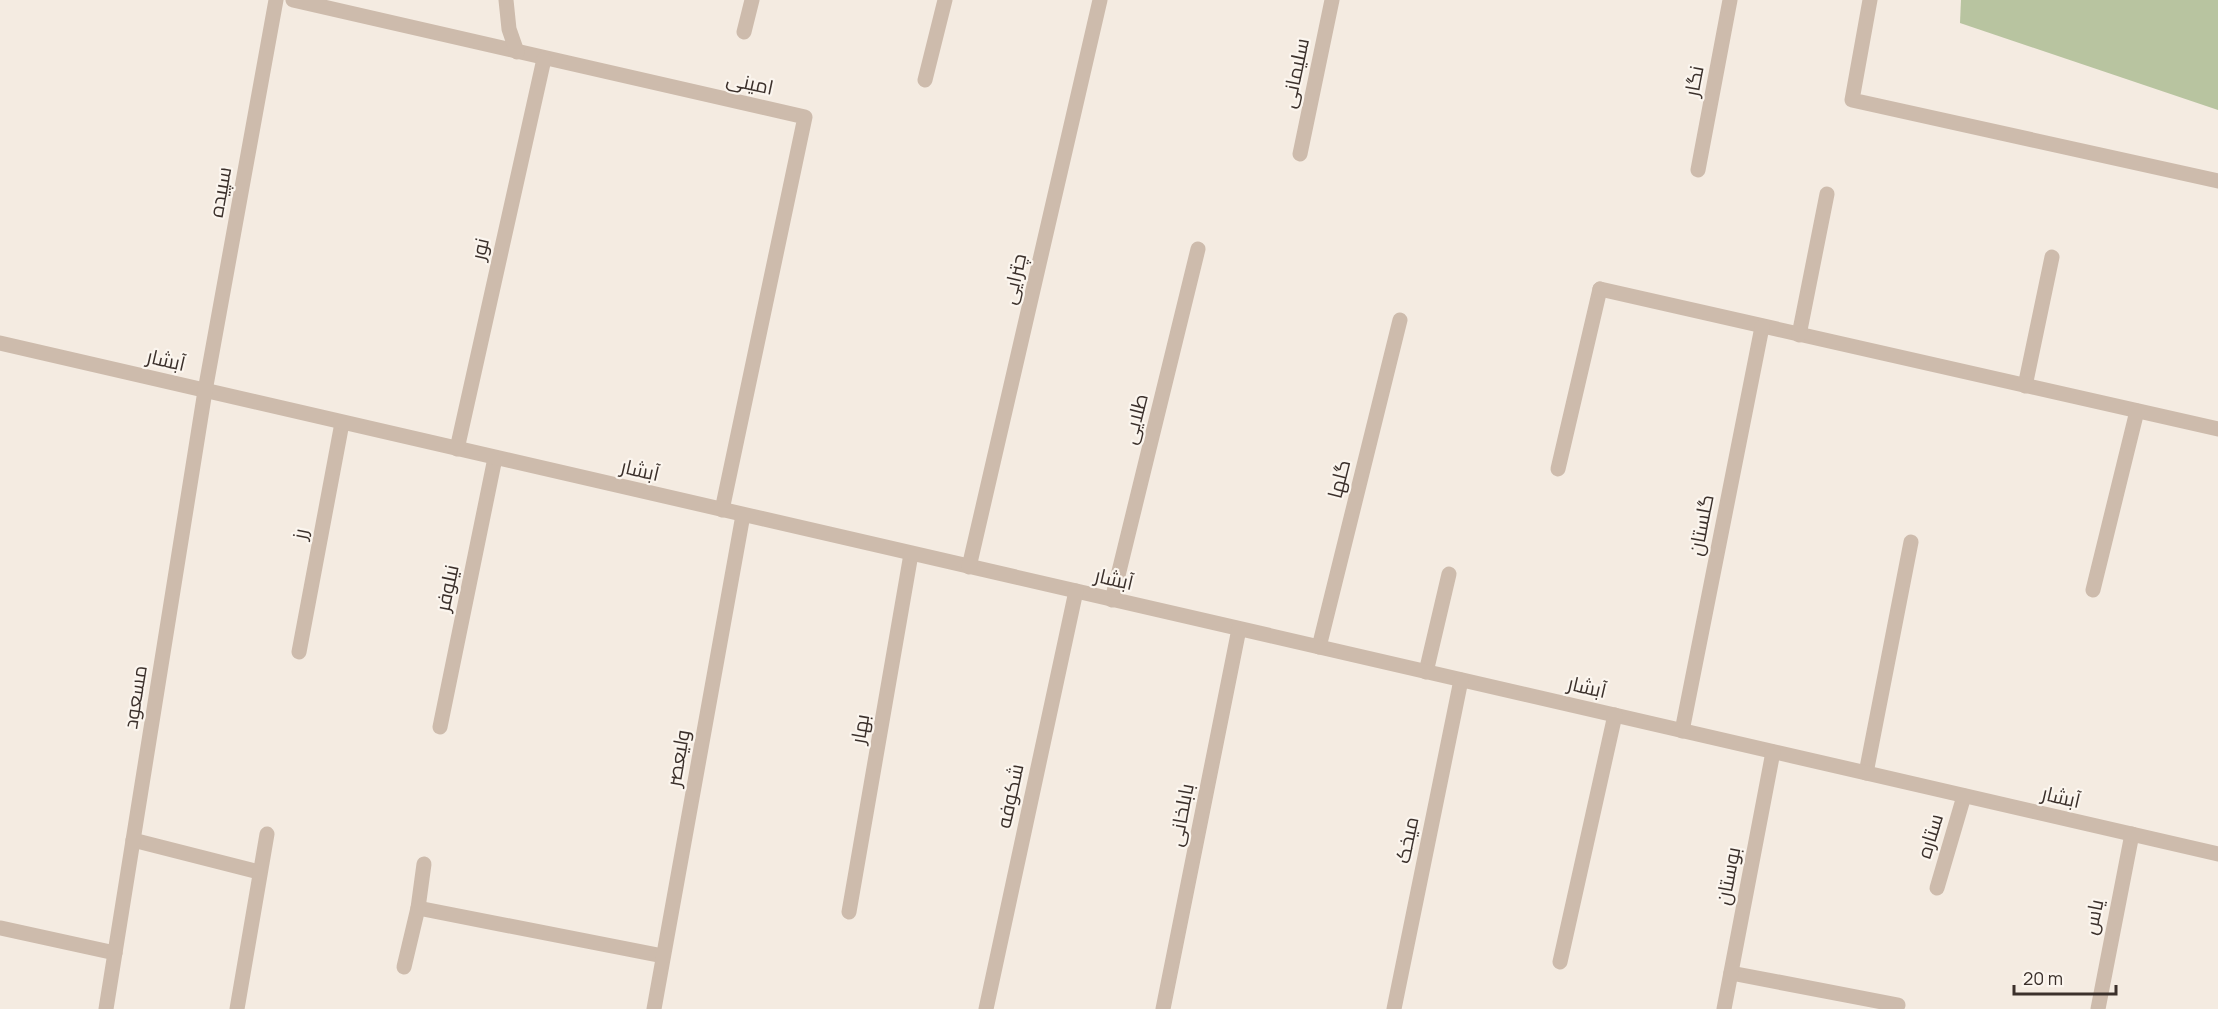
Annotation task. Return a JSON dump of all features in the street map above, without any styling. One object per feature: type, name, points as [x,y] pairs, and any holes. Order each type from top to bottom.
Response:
[{"type":"street","name":"سپیده","points":[[205,391],[276,0]]},
{"type":"street","name":"امینی","points":[[293,0],[805,117],[722,510]]},
{"type":"street","points":[[506,0],[509,29],[517,52]]},
{"type":"street","points":[[744,32],[752,0]]},
{"type":"street","points":[[925,80],[945,0]]},
{"type":"street","name":"چترایی","points":[[969,567],[1100,0]]},
{"type":"street","name":"سلیمانی","points":[[1300,154],[1332,0]]},
{"type":"street","name":"نگار","points":[[1698,170],[1730,0]]},
{"type":"street","points":[[1870,0],[1852,100],[2218,181]]},
{"type":"street","name":"نور","points":[[457,449],[544,59]]},
{"type":"street","points":[[1799,335],[1827,194]]},
{"type":"street","name":"طلایی","points":[[1112,600],[1198,249]]},
{"type":"street","points":[[2025,386],[2052,257]]},
{"type":"street","points":[[1558,469],[1600,289],[2218,429]]},
{"type":"street","name":"گلها","points":[[1318,647],[1400,320]]},
{"type":"street","name":"گلستان","points":[[1682,731],[1762,327]]},
{"type":"street","name":"آبشار","points":[[0,343],[1964,796],[2132,834],[2217,849]]},
{"type":"street","name":"مسعود","points":[[106,1009],[205,391]]},
{"type":"street","points":[[2093,590],[2137,411]]},
{"type":"street","name":"رز","points":[[299,652],[342,423]]},
{"type":"street","name":"نیلوفر","points":[[440,727],[495,458]]},
{"type":"street","name":"ولیعصر","points":[[654,1009],[743,515]]},
{"type":"street","points":[[1866,773],[1911,542]]},
{"type":"street","name":"بهار","points":[[849,912],[911,554]]},
{"type":"street","points":[[1426,672],[1449,574]]},
{"type":"street","name":"شکوفه","points":[[986,1009],[1076,591]]},
{"type":"street","name":"بابلخانی","points":[[1163,1009],[1239,629]]},
{"type":"street","name":"میخک","points":[[1394,1009],[1461,680]]},
{"type":"street","points":[[1560,962],[1615,715]]},
{"type":"street","name":"بوستان","points":[[1724,1009],[1773,752]]},
{"type":"street","name":"ستاره","points":[[1937,888],[1964,796]]},
{"type":"street","points":[[237,1009],[267,834]]},
{"type":"street","name":"یاس","points":[[2098,1009],[2132,834]]},
{"type":"street","points":[[133,840],[259,872]]},
{"type":"street","points":[[404,968],[418,908],[424,864]]},
{"type":"street","points":[[418,908],[663,956]]},
{"type":"street","points":[[1,928],[115,953]]},
{"type":"street","points":[[1731,973],[1898,1005]]},
{"type":"green space","points":[[1961,0],[2218,0],[2218,110],[1960,23]]}]
